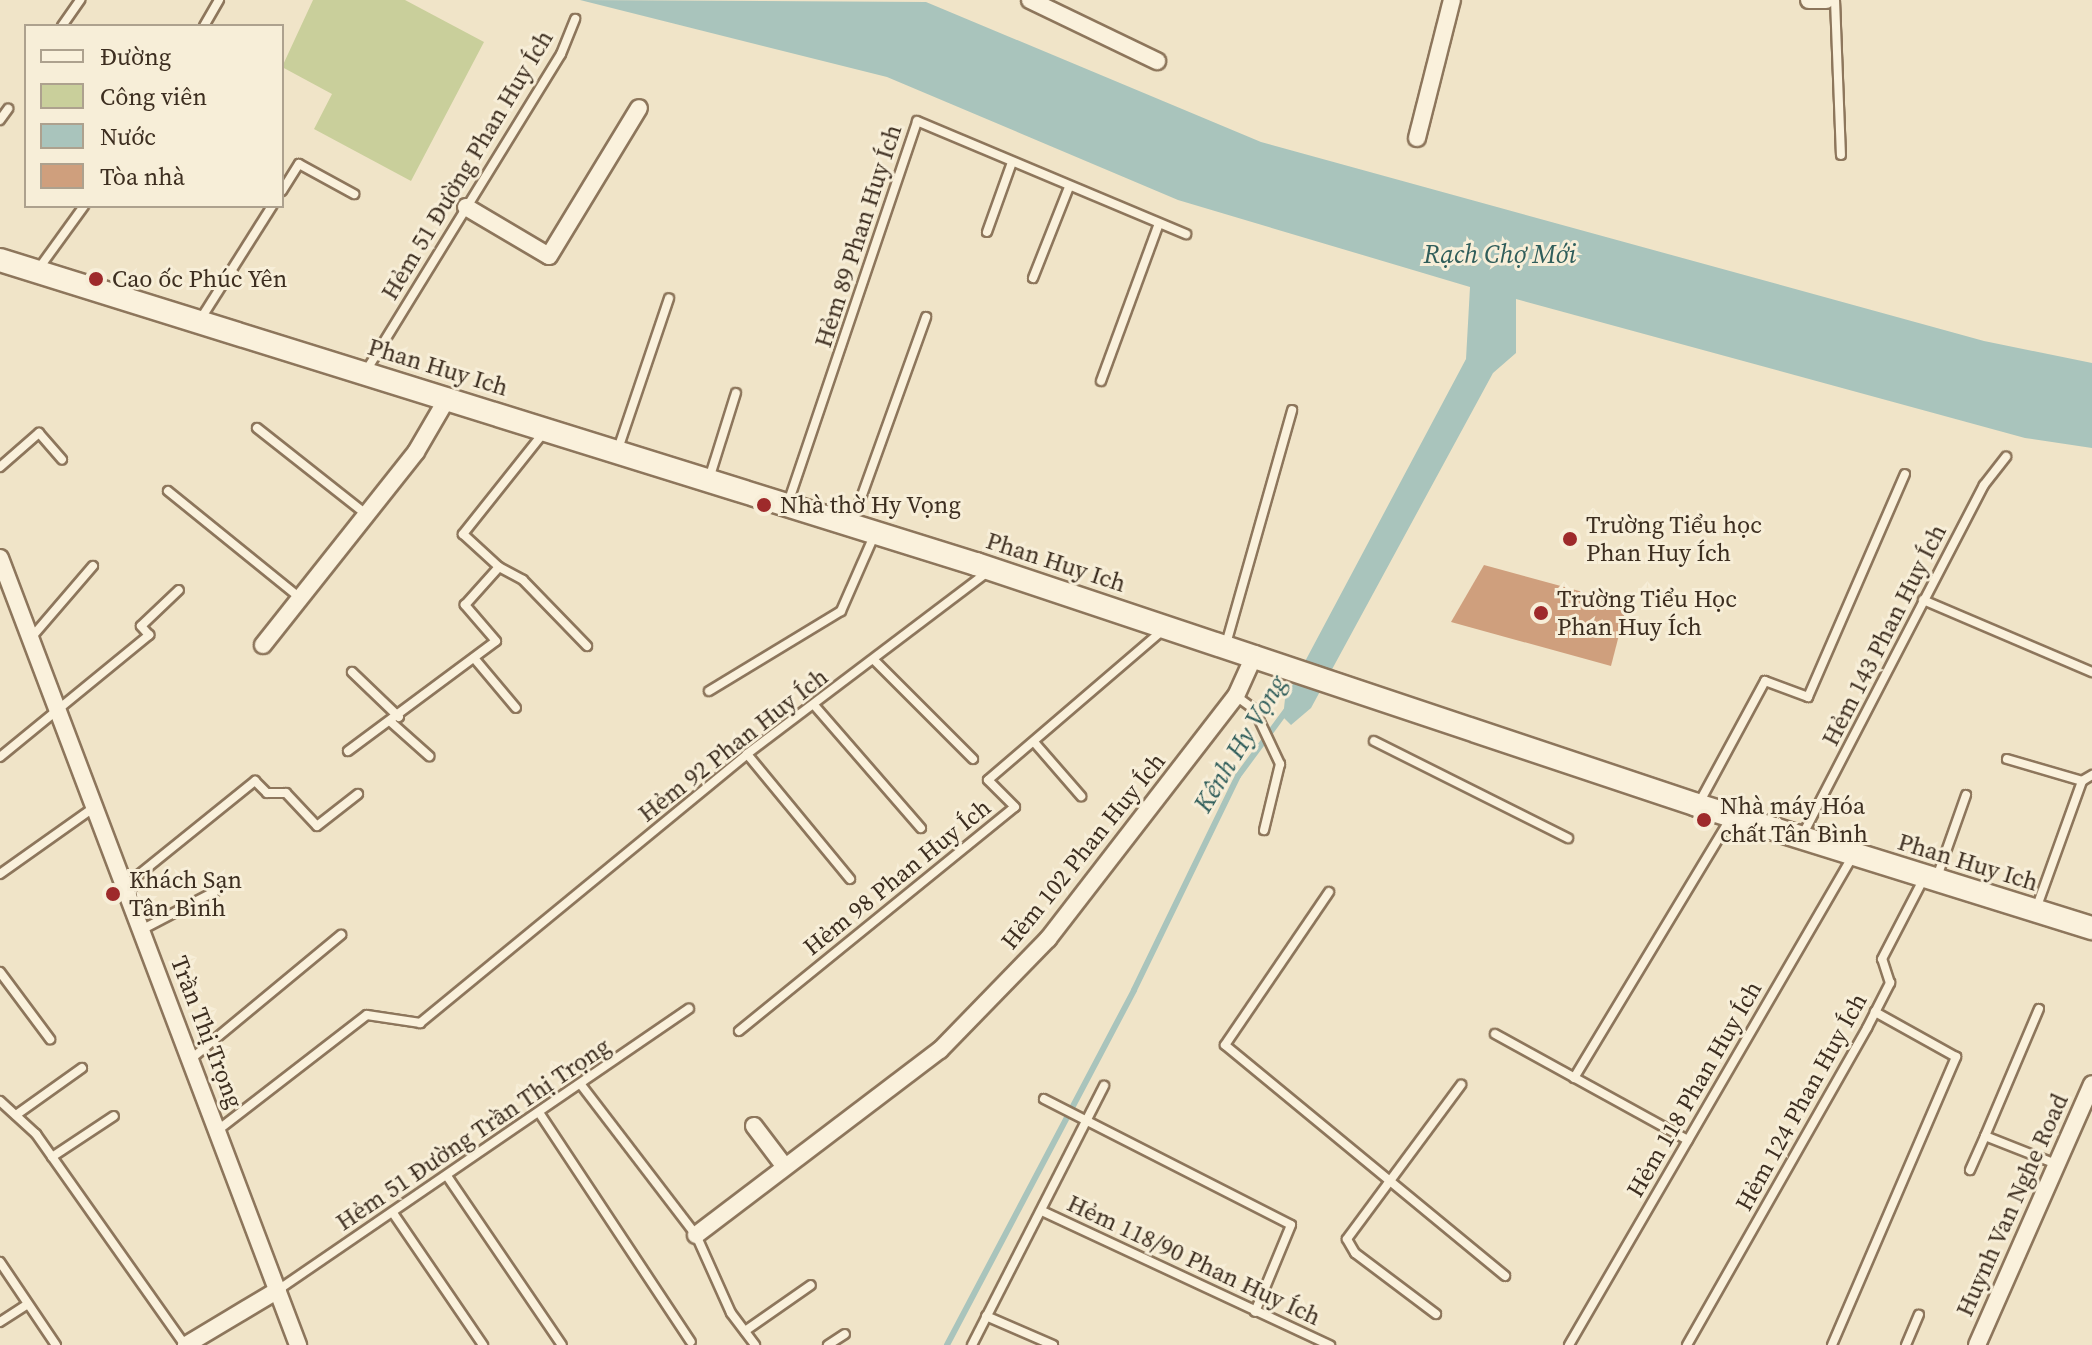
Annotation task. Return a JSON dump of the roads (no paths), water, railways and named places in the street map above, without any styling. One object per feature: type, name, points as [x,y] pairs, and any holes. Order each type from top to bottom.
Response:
[{"type":"main road","name":"Phan Huy Ich","points":[[0,260],[852,524],[1261,656],[1333,684],[1697,805],[1803,834],[1855,854],[2092,928]]},
{"type":"street","points":[[1030,0],[1157,61]]},
{"type":"street","points":[[1417,138],[1452,0]]},
{"type":"street","points":[[1809,0],[1826,0]]},
{"type":"street","points":[[466,207],[549,256],[639,108]]},
{"type":"street","points":[[263,645],[416,452],[448,397]]},
{"type":"street","name":"Trần Thị Trọng","points":[[0,558],[298,1345]]},
{"type":"street","name":"Hẻm 102 Phan Huy Ích","points":[[696,1235],[940,1050],[1048,939],[1236,696],[1261,656]]},
{"type":"street","name":"Huynh Van Nghe Road","points":[[1977,1345],[2092,1084]]},
{"type":"street","points":[[754,1126],[785,1167]]},
{"type":"street","points":[[186,1345],[278,1290]]},
{"type":"lane","points":[[63,24],[80,0]]},
{"type":"lane","points":[[205,24],[219,0]]},
{"type":"lane","points":[[1835,0],[1841,155]]},
{"type":"lane","name":"Hẻm 51 Đường Phan Huy Ích","points":[[366,372],[561,54],[575,19]]},
{"type":"lane","points":[[0,120],[8,109]]},
{"type":"lane","name":"Hẻm 89 Phan Huy Ích","points":[[788,504],[917,121],[1158,226],[1186,234]]},
{"type":"lane","points":[[987,232],[1012,162]]},
{"type":"lane","points":[[284,188],[299,164],[354,194]]},
{"type":"lane","points":[[1033,278],[1069,187]]},
{"type":"lane","points":[[37,272],[83,208]]},
{"type":"lane","points":[[199,321],[271,208]]},
{"type":"lane","points":[[1101,381],[1158,226]]},
{"type":"lane","points":[[617,450],[669,298]]},
{"type":"lane","points":[[852,524],[926,317]]},
{"type":"lane","points":[[709,479],[736,393]]},
{"type":"lane","points":[[1226,645],[1292,410]]},
{"type":"lane","points":[[257,428],[366,514]]},
{"type":"lane","points":[[547,428],[463,534],[499,567],[523,580],[587,646]]},
{"type":"lane","points":[[0,467],[39,433],[62,459]]},
{"type":"lane","name":"Hẻm 143 Phan Huy Ích","points":[[1803,834],[1984,485],[2006,457]]},
{"type":"lane","points":[[1697,805],[1765,681],[1808,697],[1905,474]]},
{"type":"lane","points":[[168,491],[300,598]]},
{"type":"lane","points":[[709,691],[841,611],[875,532]]},
{"type":"lane","points":[[31,639],[93,566]]},
{"type":"lane","points":[[348,751],[396,720],[496,641],[465,605],[499,567]]},
{"type":"lane","name":"Hẻm 92 Phan Huy Ích","points":[[218,1130],[367,1015],[420,1023],[504,959],[747,754],[991,569]]},
{"type":"lane","points":[[0,757],[57,715],[149,635],[141,626],[179,590]]},
{"type":"lane","points":[[1923,600],[2092,672]]},
{"type":"lane","name":"Hẻm 98 Phan Huy Ích","points":[[739,1031],[1015,807],[988,780],[1168,626]]},
{"type":"lane","points":[[474,658],[516,708]]},
{"type":"lane","points":[[874,660],[973,759]]},
{"type":"lane","points":[[352,672],[429,756]]},
{"type":"lane","points":[[1236,696],[1254,709],[1280,764],[1264,830]]},
{"type":"lane","points":[[814,705],[921,828]]},
{"type":"lane","points":[[1374,741],[1568,838]]},
{"type":"lane","points":[[1034,742],[1081,796]]},
{"type":"lane","points":[[747,754],[850,879]]},
{"type":"lane","points":[[2007,759],[2082,781]]},
{"type":"lane","points":[[2036,910],[2082,781],[2092,775]]},
{"type":"lane","points":[[126,885],[255,781],[267,793],[286,793],[317,826],[358,794]]},
{"type":"lane","name":"Hẻm 124 Phan Huy Ích","points":[[1687,1345],[1890,983],[1882,959],[1931,877],[1966,795]]},
{"type":"lane","points":[[0,874],[96,806]]},
{"type":"lane","points":[[1574,1078],[1732,815]]},
{"type":"lane","name":"Hẻm 118 Phan Huy Ích","points":[[1569,1345],[1855,854]]},
{"type":"lane","points":[[143,929],[216,891]]},
{"type":"lane","points":[[1329,892],[1225,1045],[1505,1276]]},
{"type":"lane","points":[[191,1059],[341,935]]},
{"type":"lane","points":[[0,972],[50,1039]]},
{"type":"lane","name":"Hẻm 51 Đường Trần Thị Trọng","points":[[278,1290],[582,1086],[689,1009]]},
{"type":"lane","points":[[1970,1170],[2039,1009]]},
{"type":"lane","points":[[1832,1345],[1956,1057],[1875,1012]]},
{"type":"lane","points":[[1495,1034],[1688,1140]]},
{"type":"lane","points":[[16,1115],[82,1068]]},
{"type":"lane","points":[[1436,1314],[1355,1253],[1347,1239],[1461,1085]]},
{"type":"lane","points":[[582,1086],[696,1235],[731,1313],[755,1345]]},
{"type":"lane","points":[[972,1345],[1104,1086]]},
{"type":"lane","points":[[1044,1099],[1291,1225],[1255,1312]]},
{"type":"lane","points":[[0,1101],[52,1157],[186,1345]]},
{"type":"lane","points":[[540,1114],[691,1342]]},
{"type":"lane","points":[[52,1157],[114,1116]]},
{"type":"lane","points":[[1985,1136],[2056,1164]]},
{"type":"lane","points":[[447,1176],[562,1345]]},
{"type":"lane","name":"Hẻm 118/90 Phan Huy Ích","points":[[1042,1211],[1330,1345]]},
{"type":"lane","points":[[393,1213],[483,1345]]},
{"type":"lane","points":[[0,1262],[56,1345]]},
{"type":"lane","points":[[745,1331],[811,1285]]},
{"type":"lane","points":[[0,1322],[28,1304]]},
{"type":"lane","points":[[1906,1345],[1919,1315]]},
{"type":"lane","points":[[986,1316],[1053,1345]]},
{"type":"lane","points":[[828,1345],[845,1334]]},
{"type":"water","name":"Rạch Chợ Mới","points":[[580,0],[926,2],[1261,142],[1984,341],[2092,363],[2092,448],[2025,438],[1516,299],[1516,353],[1493,373],[1311,708],[1291,725],[1283,717],[1285,699],[1466,359],[1470,287],[1178,200],[887,77]]},
{"type":"waterway","name":"Kênh Hy Vọng","points":[[947,1345],[1134,990],[1238,776],[1286,711]]},
{"type":"place","name":"Cao ốc Phúc Yên","points":[[96,279]]},
{"type":"place","name":"Nhà thờ Hy Vọng","points":[[764,505]]},
{"type":"place","name":"Trường Tiểu học Phan Huy Ích","points":[[1570,539]]},
{"type":"place","name":"Trường Tiểu Học Phan Huy Ích","points":[[1541,613]]},
{"type":"place","name":"Nhà máy Hóa chất Tân Bình","points":[[1704,820]]},
{"type":"place","name":"Khách Sạn Tân Bình","points":[[113,894]]}]
